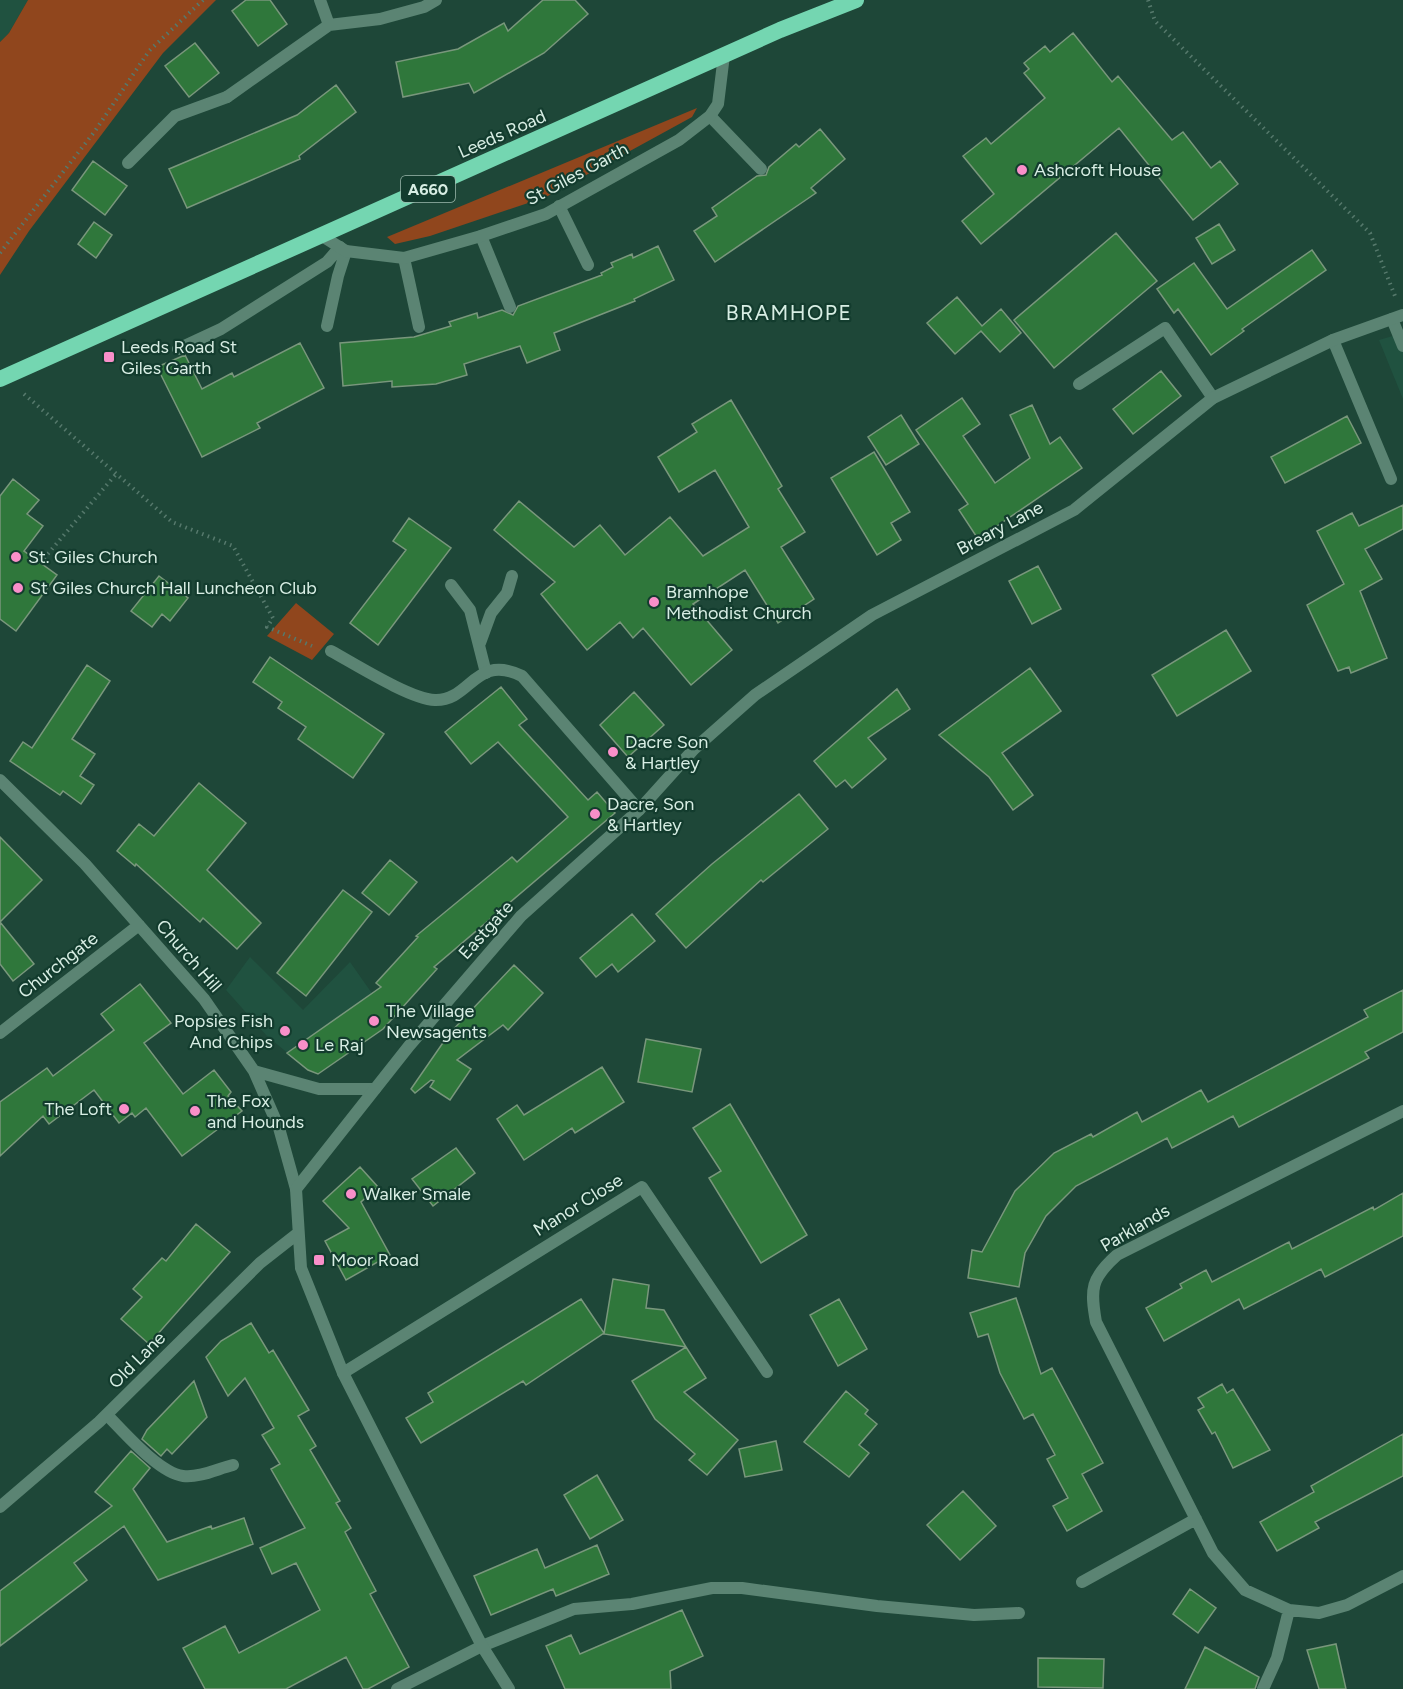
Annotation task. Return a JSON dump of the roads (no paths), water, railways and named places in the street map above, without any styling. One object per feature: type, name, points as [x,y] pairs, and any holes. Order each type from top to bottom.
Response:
[{"type":"highway","name":"Leeds Road","points":[[3,378],[724,55],[856,0]]},
{"type":"street","points":[[320,0],[329,25]]},
{"type":"street","points":[[128,163],[175,116],[227,97],[329,25],[380,19],[424,7],[436,0]]},
{"type":"street","points":[[724,55],[718,104],[710,116],[760,169]]},
{"type":"street","name":"St Giles Garth","points":[[322,237],[343,249],[404,258],[482,236],[546,214],[679,140],[710,116]]},
{"type":"street","points":[[559,206],[588,265]]},
{"type":"street","points":[[482,236],[510,307]]},
{"type":"street","points":[[327,326],[343,249]]},
{"type":"street","points":[[178,349],[221,329],[327,262],[343,249]]},
{"type":"street","points":[[404,258],[419,327]]},
{"type":"street","points":[[1399,316],[1403,346]]},
{"type":"street","name":"Breary Lane","points":[[639,810],[694,749],[756,695],[872,615],[1074,510],[1213,398],[1333,340],[1399,316]]},
{"type":"street","points":[[1079,384],[1165,328],[1213,398]]},
{"type":"street","points":[[1333,340],[1391,479]]},
{"type":"street","points":[[480,643],[491,613],[507,593],[512,576]]},
{"type":"street","points":[[451,585],[470,610],[486,673]]},
{"type":"street","points":[[331,651],[416,696],[436,700],[453,695],[486,673],[506,668],[522,676],[639,810]]},
{"type":"street","name":"Church Hill","points":[[0,780],[85,864],[204,999],[254,1071],[279,1128],[296,1189]]},
{"type":"street","name":"Eastgate","points":[[296,1189],[375,1089],[521,916],[639,810]]},
{"type":"street","name":"Churchgate","points":[[0,1033],[139,925]]},
{"type":"street","points":[[254,1071],[319,1089],[375,1089]]},
{"type":"street","name":"Parklands","points":[[1403,1111],[1117,1255],[1099,1271],[1092,1298],[1096,1322],[1213,1553],[1245,1590],[1289,1610],[1319,1613],[1347,1605],[1403,1575]]},
{"type":"street","name":"Manor Close","points":[[343,1373],[642,1186],[767,1372]]},
{"type":"street","points":[[296,1189],[297,1234],[302,1268],[343,1373],[482,1646],[509,1689]]},
{"type":"street","name":"Old Lane","points":[[0,1507],[107,1415],[260,1263],[297,1234]]},
{"type":"street","points":[[107,1415],[159,1464],[181,1476],[198,1475],[232,1465]]},
{"type":"street","points":[[1082,1582],[1196,1519]]},
{"type":"street","points":[[397,1689],[482,1646],[574,1609],[632,1604],[712,1588],[742,1588],[974,1616],[1019,1613]]},
{"type":"street","points":[[1263,1689],[1276,1658],[1289,1610]]},
{"type":"place","name":"Ashcroft House","points":[[1022,170]]},
{"type":"place","name":"Leeds Road St Giles Garth","points":[[109,357]]},
{"type":"place","name":"St. Giles Church","points":[[16,557]]},
{"type":"place","name":"St Giles Church Hall Luncheon Club","points":[[18,588]]},
{"type":"place","name":"Bramhope Methodist Church","points":[[654,602]]},
{"type":"place","name":"Dacre Son & Hartley","points":[[613,752]]},
{"type":"place","name":"Dacre, Son & Hartley","points":[[595,814]]},
{"type":"place","name":"The Village Newsagents","points":[[374,1021]]},
{"type":"place","name":"Popsies Fish And Chips","points":[[285,1031]]},
{"type":"place","name":"Le Raj","points":[[303,1045]]},
{"type":"place","name":"The Loft","points":[[124,1109]]},
{"type":"place","name":"The Fox and Hounds","points":[[195,1111]]},
{"type":"place","name":"Walker Smale","points":[[351,1194]]},
{"type":"place","name":"Moor Road","points":[[319,1260]]},
{"type":"district","name":"BRAMHOPE","points":[[789,313]]}]
